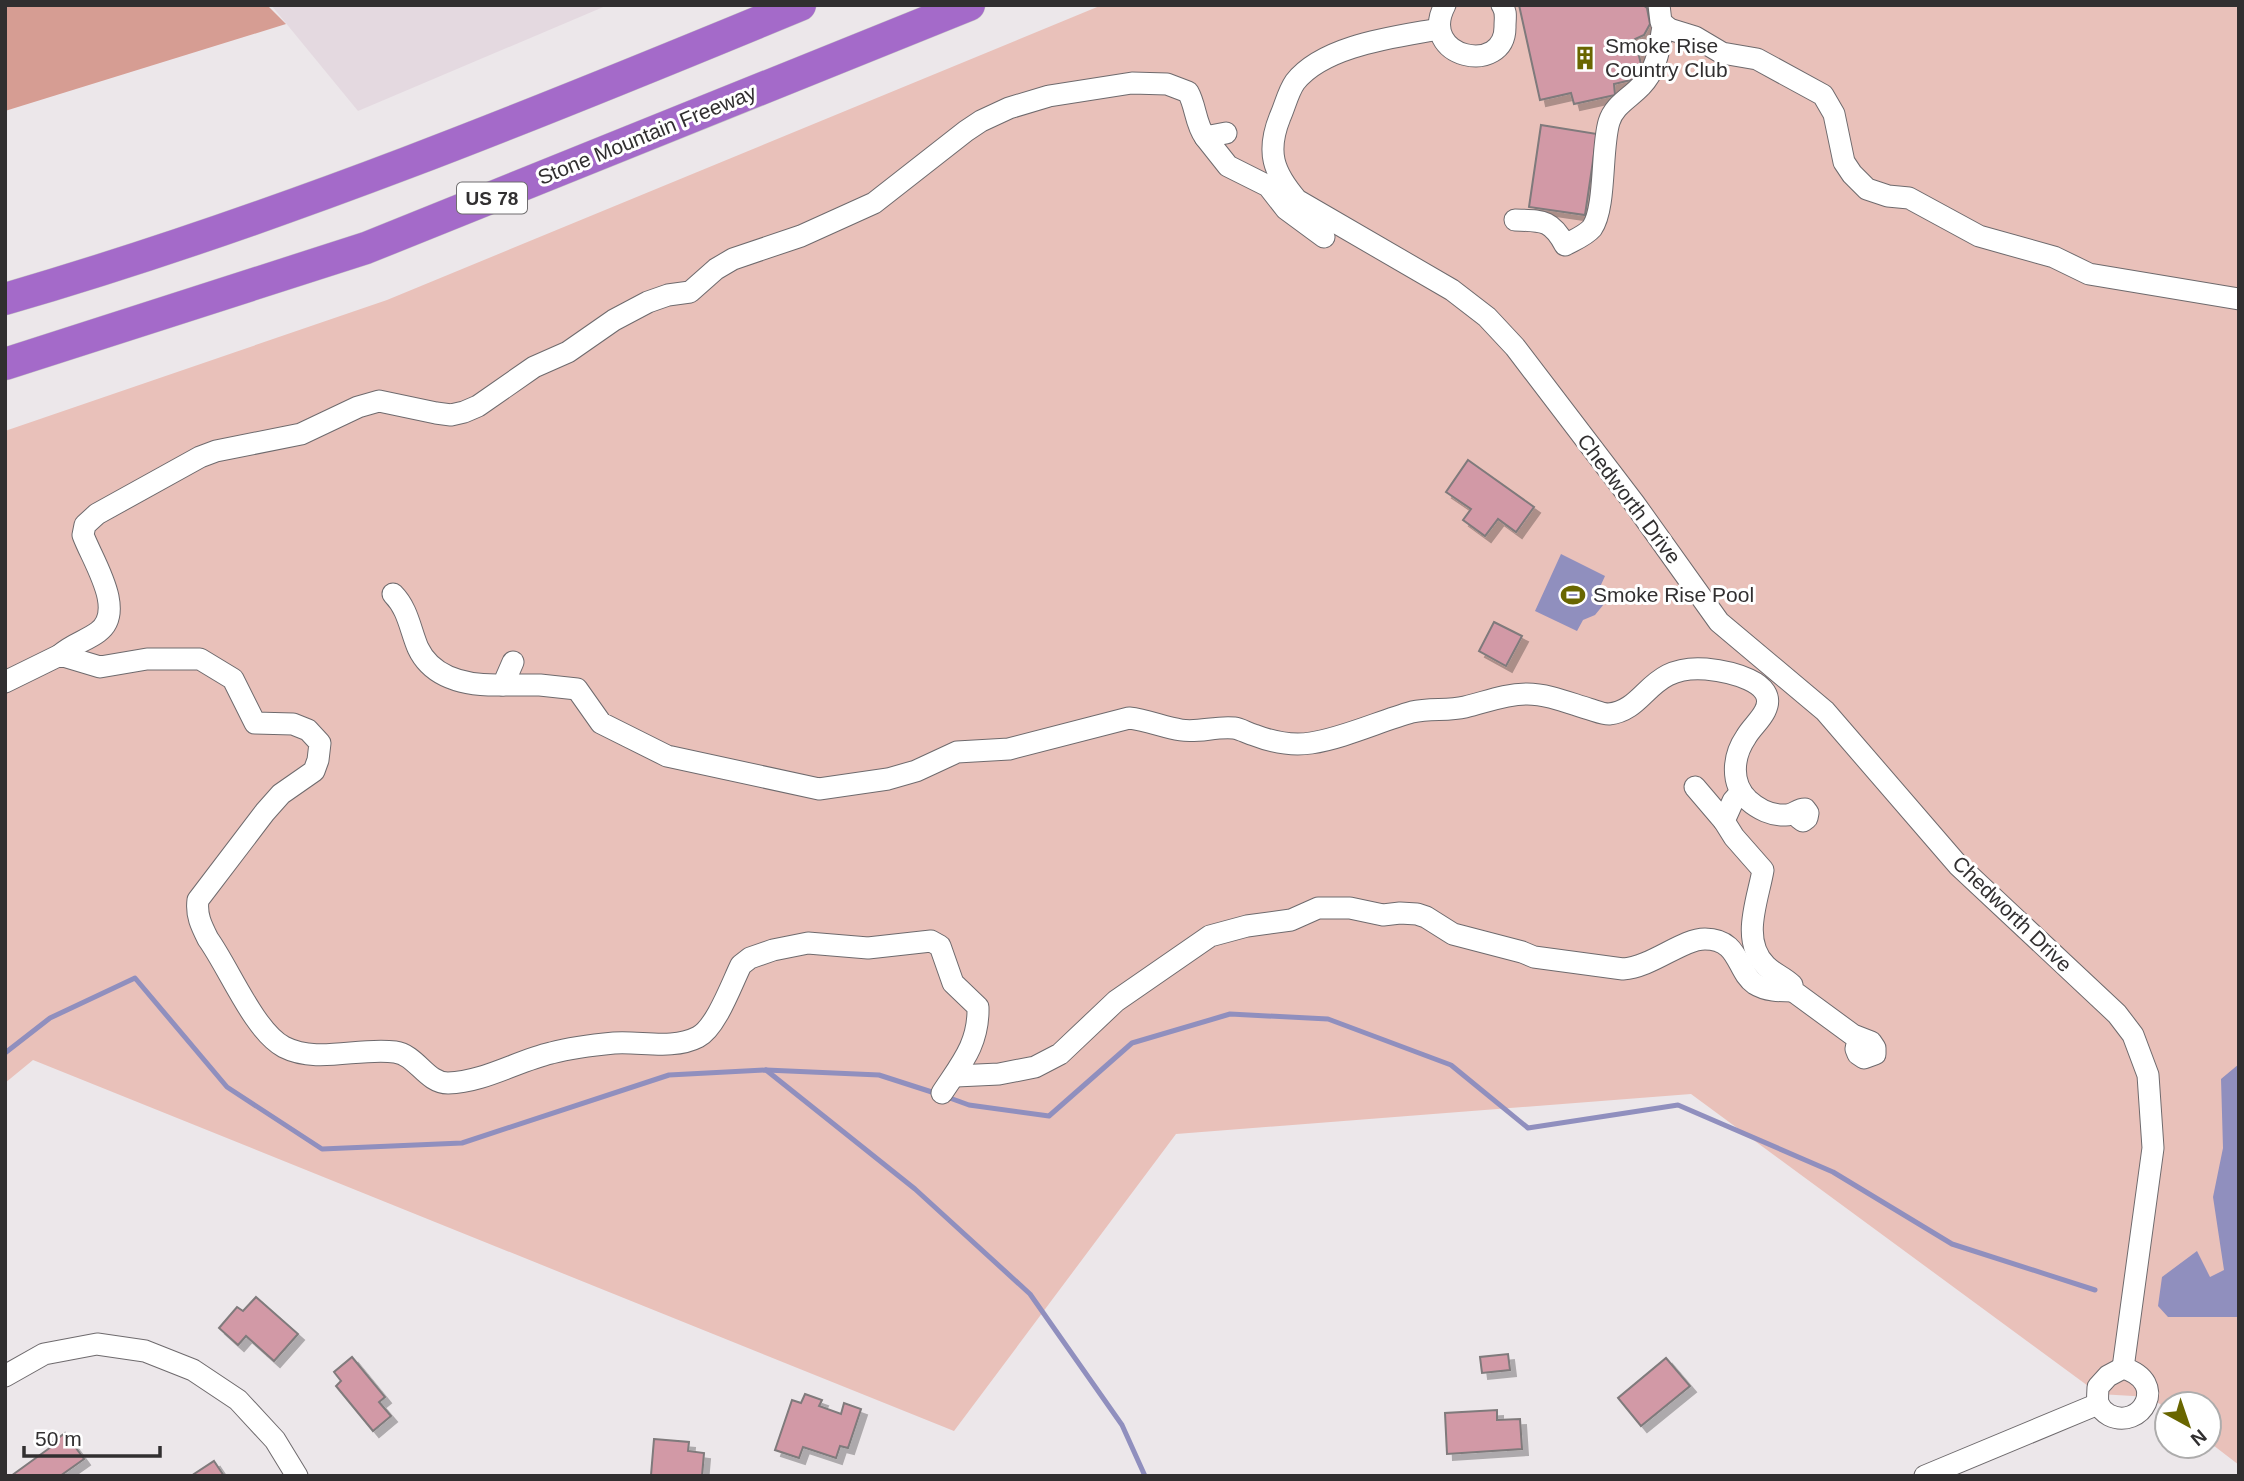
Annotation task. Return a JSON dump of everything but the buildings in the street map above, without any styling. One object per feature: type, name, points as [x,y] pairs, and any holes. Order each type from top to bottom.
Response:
[{"type":"highway","points":[[5,299],[278,212],[438,152],[800,5]]},
{"type":"highway","name":"Stone Mountain Freeway","points":[[5,364],[366,248],[969,5]]},
{"type":"street","points":[[1444,5],[1439,29],[1443,39],[1457,53],[1483,56],[1494,50],[1506,36],[1505,9],[1502,5]]},
{"type":"street","points":[[1659,5],[1661,22],[1669,29],[1695,37],[1722,53],[1757,59],[1823,95],[1834,114],[1844,162],[1867,189],[1888,196],[1909,198],[1979,236],[2054,257],[2089,274],[2239,299]]},
{"type":"street","name":"Chedworth Drive","points":[[1439,29],[1340,51],[1310,67],[1294,84],[1277,125],[1271,155],[1283,185],[1297,200],[1452,290],[1487,317],[1515,347],[1629,497],[1719,622],[1825,711],[1958,865],[2117,1014],[2133,1035],[2148,1075],[2153,1148],[2123,1368]]},
{"type":"street","points":[[1515,220],[1545,223],[1555,228],[1565,245],[1582,237],[1593,227],[1599,210],[1605,138],[1610,118],[1622,101],[1640,88],[1652,72],[1662,32],[1669,29]]},
{"type":"street","points":[[5,682],[100,631],[108,621],[109,597],[83,535],[85,526],[97,514],[200,457],[216,451],[301,434],[358,407],[379,401],[451,415],[464,412],[534,366],[568,352],[614,320],[648,302],[668,295],[690,292],[716,269],[733,260],[801,236],[874,202],[981,121],[1034,99],[1132,83],[1167,84],[1188,92],[1196,120],[1227,166],[1268,186],[1286,209],[1324,237]]},
{"type":"street","points":[[1205,136],[1226,133]]},
{"type":"street","points":[[393,594],[403,604],[418,648],[428,665],[454,679],[483,685],[578,689],[601,723],[667,756],[819,789],[888,779],[916,771],[957,752],[1009,748],[1129,718],[1182,731],[1236,728],[1280,743],[1296,744],[1330,738],[1415,712],[1462,708],[1505,696],[1546,696],[1606,714],[1620,712],[1667,674],[1685,668],[1725,672],[1755,682],[1768,702],[1737,755],[1735,769],[1741,792],[1756,808],[1786,815],[1798,809],[1805,809],[1808,813],[1803,821],[1797,814],[1803,812],[1805,814],[1802,816]]},
{"type":"street","points":[[60,654],[100,667],[147,659],[200,659],[233,679],[255,723],[293,724],[315,735],[320,743],[321,752],[314,771],[281,794],[198,900],[197,911],[208,939],[261,1024],[272,1038],[296,1052],[397,1052],[415,1062],[434,1080],[457,1082],[505,1070],[558,1052],[613,1043],[663,1044],[696,1038],[707,1031],[741,965],[750,958],[773,950],[808,943],[867,948],[931,941],[940,946],[953,983],[978,1007],[977,1032],[956,1076],[942,1094]]},
{"type":"street","points":[[503,685],[513,662]]},
{"type":"street","points":[[1695,787],[1763,870],[1752,931],[1755,950],[1765,965],[1792,985],[1793,991]]},
{"type":"street","points":[[1724,821],[1733,801],[1741,792]]},
{"type":"street","points":[[956,1076],[999,1074],[1035,1067],[1060,1054],[1116,1001],[1210,936],[1247,926],[1291,920],[1326,907],[1350,908],[1383,915],[1417,914],[1453,934],[1471,940],[1553,961],[1623,969],[1635,968],[1688,943],[1707,939],[1727,946],[1736,955],[1745,974],[1753,983],[1768,989],[1793,991],[1853,1035],[1871,1042],[1875,1054],[1864,1058],[1856,1049],[1857,1044],[1863,1042],[1869,1045],[1871,1052],[1865,1055],[1860,1051],[1861,1046],[1865,1049]]},
{"type":"street","points":[[5,1376],[44,1354],[97,1344],[145,1351],[193,1370],[238,1401],[275,1440],[297,1476]]},
{"type":"street","points":[[2123,1368],[2136,1372],[2143,1379],[2148,1390],[2148,1401],[2141,1410],[2121,1419],[2104,1412],[2098,1404],[2098,1387],[2108,1376],[2123,1368]]},
{"type":"street","points":[[1925,1476],[2098,1404]]},
{"type":"shaded area","points":[[5,5],[267,5],[286,24],[5,111]]},
{"type":"shaded area","points":[[271,5],[608,5],[358,111]]},
{"type":"shaded area","name":"Smoke Rise Country Club","points":[[1102,5],[2239,5],[2239,1465],[2223,1453],[2223,1390],[2153,1390],[2153,1399],[2099,1394],[1691,1094],[1176,1134],[954,1431],[33,1060],[5,1083],[5,431],[387,300]]},
{"type":"water","name":"Smoke Rise Pool","points":[[1561,554],[1605,576],[1600,587],[1604,604],[1595,615],[1583,620],[1577,631],[1535,611]]},
{"type":"water","points":[[2239,1064],[2239,1317],[2168,1317],[2158,1306],[2162,1277],[2197,1251],[2210,1277],[2224,1270],[2213,1197],[2223,1148],[2221,1079]]},
{"type":"waterway","points":[[5,1053],[50,1018],[135,978],[227,1087],[322,1149],[462,1143],[669,1075],[766,1070],[879,1075],[938,1094]]},
{"type":"waterway","points":[[947,1097],[969,1105],[1049,1116],[1132,1043],[1230,1014],[1328,1019],[1451,1065],[1528,1128],[1678,1105],[1833,1172],[1952,1244],[2095,1290]]},
{"type":"waterway","points":[[766,1070],[915,1189],[1030,1294],[1122,1425],[1145,1476]]},
{"type":"place","name":"Smoke Rise Country Club","points":[[1585,58]]},
{"type":"place","name":"Smoke Rise Pool","points":[[1573,595]]}]
